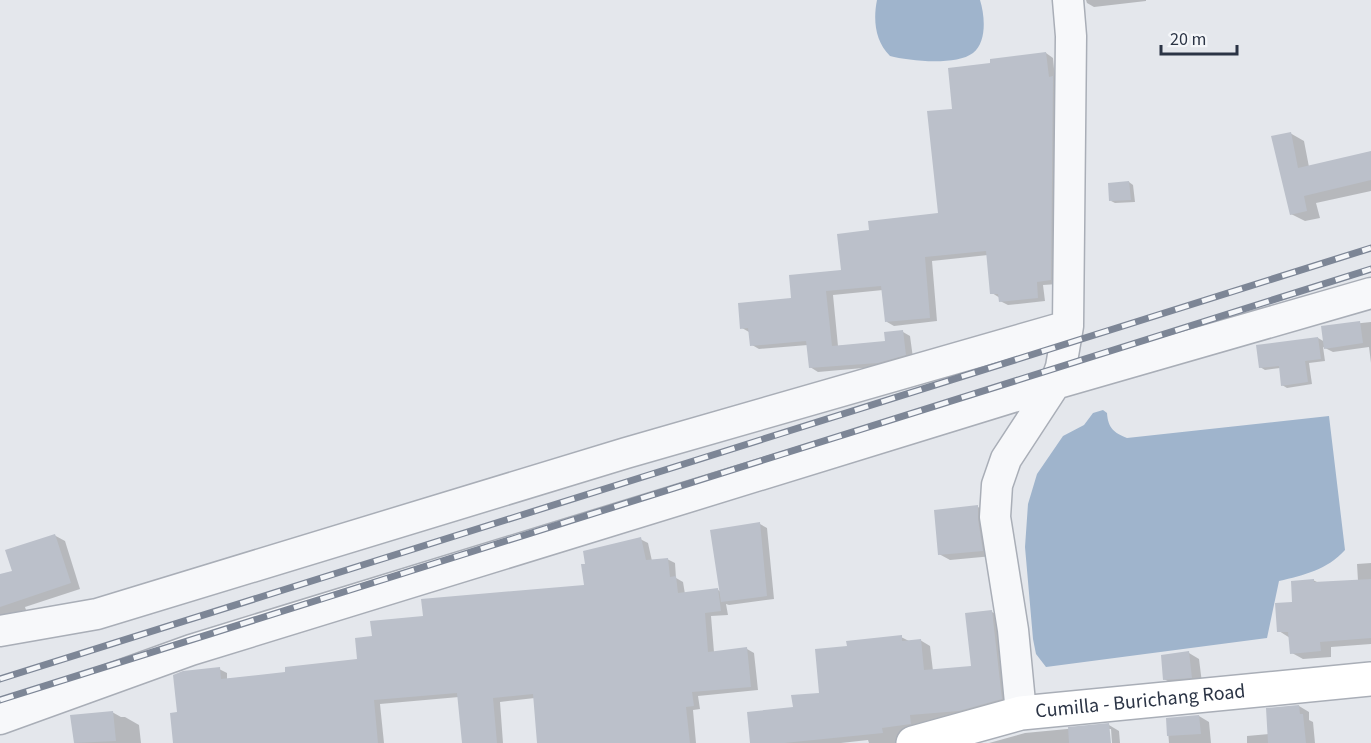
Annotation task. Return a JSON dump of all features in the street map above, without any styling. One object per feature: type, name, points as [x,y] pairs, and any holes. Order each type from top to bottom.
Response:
[{"type":"main road","name":"Cumilla - Burichang Road","points":[[913,743],[1021,713],[1371,679]]},
{"type":"street","points":[[1021,713],[1013,630],[995,517],[997,485],[1006,459],[1055,384],[1061,367],[1068,326],[1071,36],[1068,0]]},
{"type":"street","points":[[0,719],[191,650],[1055,384],[1371,293]]},
{"type":"street","points":[[0,631],[97,614],[626,453],[1068,326]]},
{"type":"water","points":[[877,0],[980,0],[984,21],[981,42],[973,53],[956,60],[920,61],[890,56],[881,44],[876,30]]},
{"type":"water","points":[[1103,410],[1107,413],[1112,429],[1127,438],[1329,416],[1345,550],[1323,567],[1279,581],[1267,638],[1046,667],[1036,654],[1025,547],[1028,504],[1037,474],[1063,436],[1084,425],[1093,413]]},
{"type":"building","points":[[1046,52],[1049,77],[1053,76],[1051,280],[1037,282],[1038,298],[999,302],[998,294],[990,294],[986,251],[925,257],[930,318],[885,322],[881,286],[826,291],[832,346],[885,341],[884,332],[903,330],[906,355],[878,363],[809,368],[806,341],[750,346],[748,328],[740,329],[738,303],[791,298],[789,275],[841,270],[837,234],[869,230],[868,221],[938,213],[927,111],[952,109],[948,68],[990,63],[990,59]]},
{"type":"building","points":[[1291,132],[1298,168],[1371,151],[1371,180],[1304,196],[1307,211],[1290,215],[1271,136]]},
{"type":"building","points":[[1129,181],[1131,200],[1109,201],[1108,183]]},
{"type":"building","points":[[1360,321],[1363,343],[1324,349],[1321,326]]},
{"type":"building","points":[[1318,337],[1321,359],[1305,361],[1308,382],[1281,386],[1279,366],[1259,368],[1256,345]]},
{"type":"building","points":[[978,505],[983,551],[938,555],[934,510]]},
{"type":"building","points":[[760,522],[767,596],[721,602],[710,530]]},
{"type":"building","points":[[55,534],[71,583],[0,607],[0,574],[12,571],[5,550]]},
{"type":"building","points":[[641,537],[646,560],[668,558],[670,577],[676,576],[678,593],[718,588],[721,611],[705,613],[708,652],[747,647],[751,687],[692,692],[694,706],[686,707],[690,743],[537,743],[533,694],[493,698],[497,743],[462,743],[457,693],[374,700],[378,743],[173,743],[170,713],[177,712],[173,675],[183,671],[220,667],[221,679],[285,672],[285,667],[357,659],[355,638],[372,636],[370,621],[423,616],[421,599],[584,585],[581,564],[585,564],[583,551]]},
{"type":"building","points":[[1314,579],[1314,582],[1371,579],[1371,638],[1320,642],[1321,651],[1290,654],[1288,632],[1277,632],[1275,603],[1292,602],[1291,581]]},
{"type":"building","points":[[992,610],[1002,699],[959,711],[910,715],[911,724],[882,728],[883,733],[784,743],[750,743],[747,712],[793,707],[791,695],[819,693],[815,649],[847,646],[846,641],[902,635],[902,641],[921,639],[924,670],[971,666],[965,613]]},
{"type":"building","points":[[1189,651],[1192,678],[1163,680],[1161,655]]},
{"type":"building","points":[[1299,705],[1300,714],[1303,714],[1306,743],[1268,743],[1266,708]]},
{"type":"building","points":[[113,711],[116,741],[74,743],[70,715]]},
{"type":"building","points":[[1199,715],[1201,734],[1167,736],[1166,718]]},
{"type":"building","points":[[1109,723],[1111,743],[1069,743],[1068,727]]},
{"type":"railway","points":[[0,679],[1371,248]]},
{"type":"railway","points":[[0,700],[1371,269]]}]
